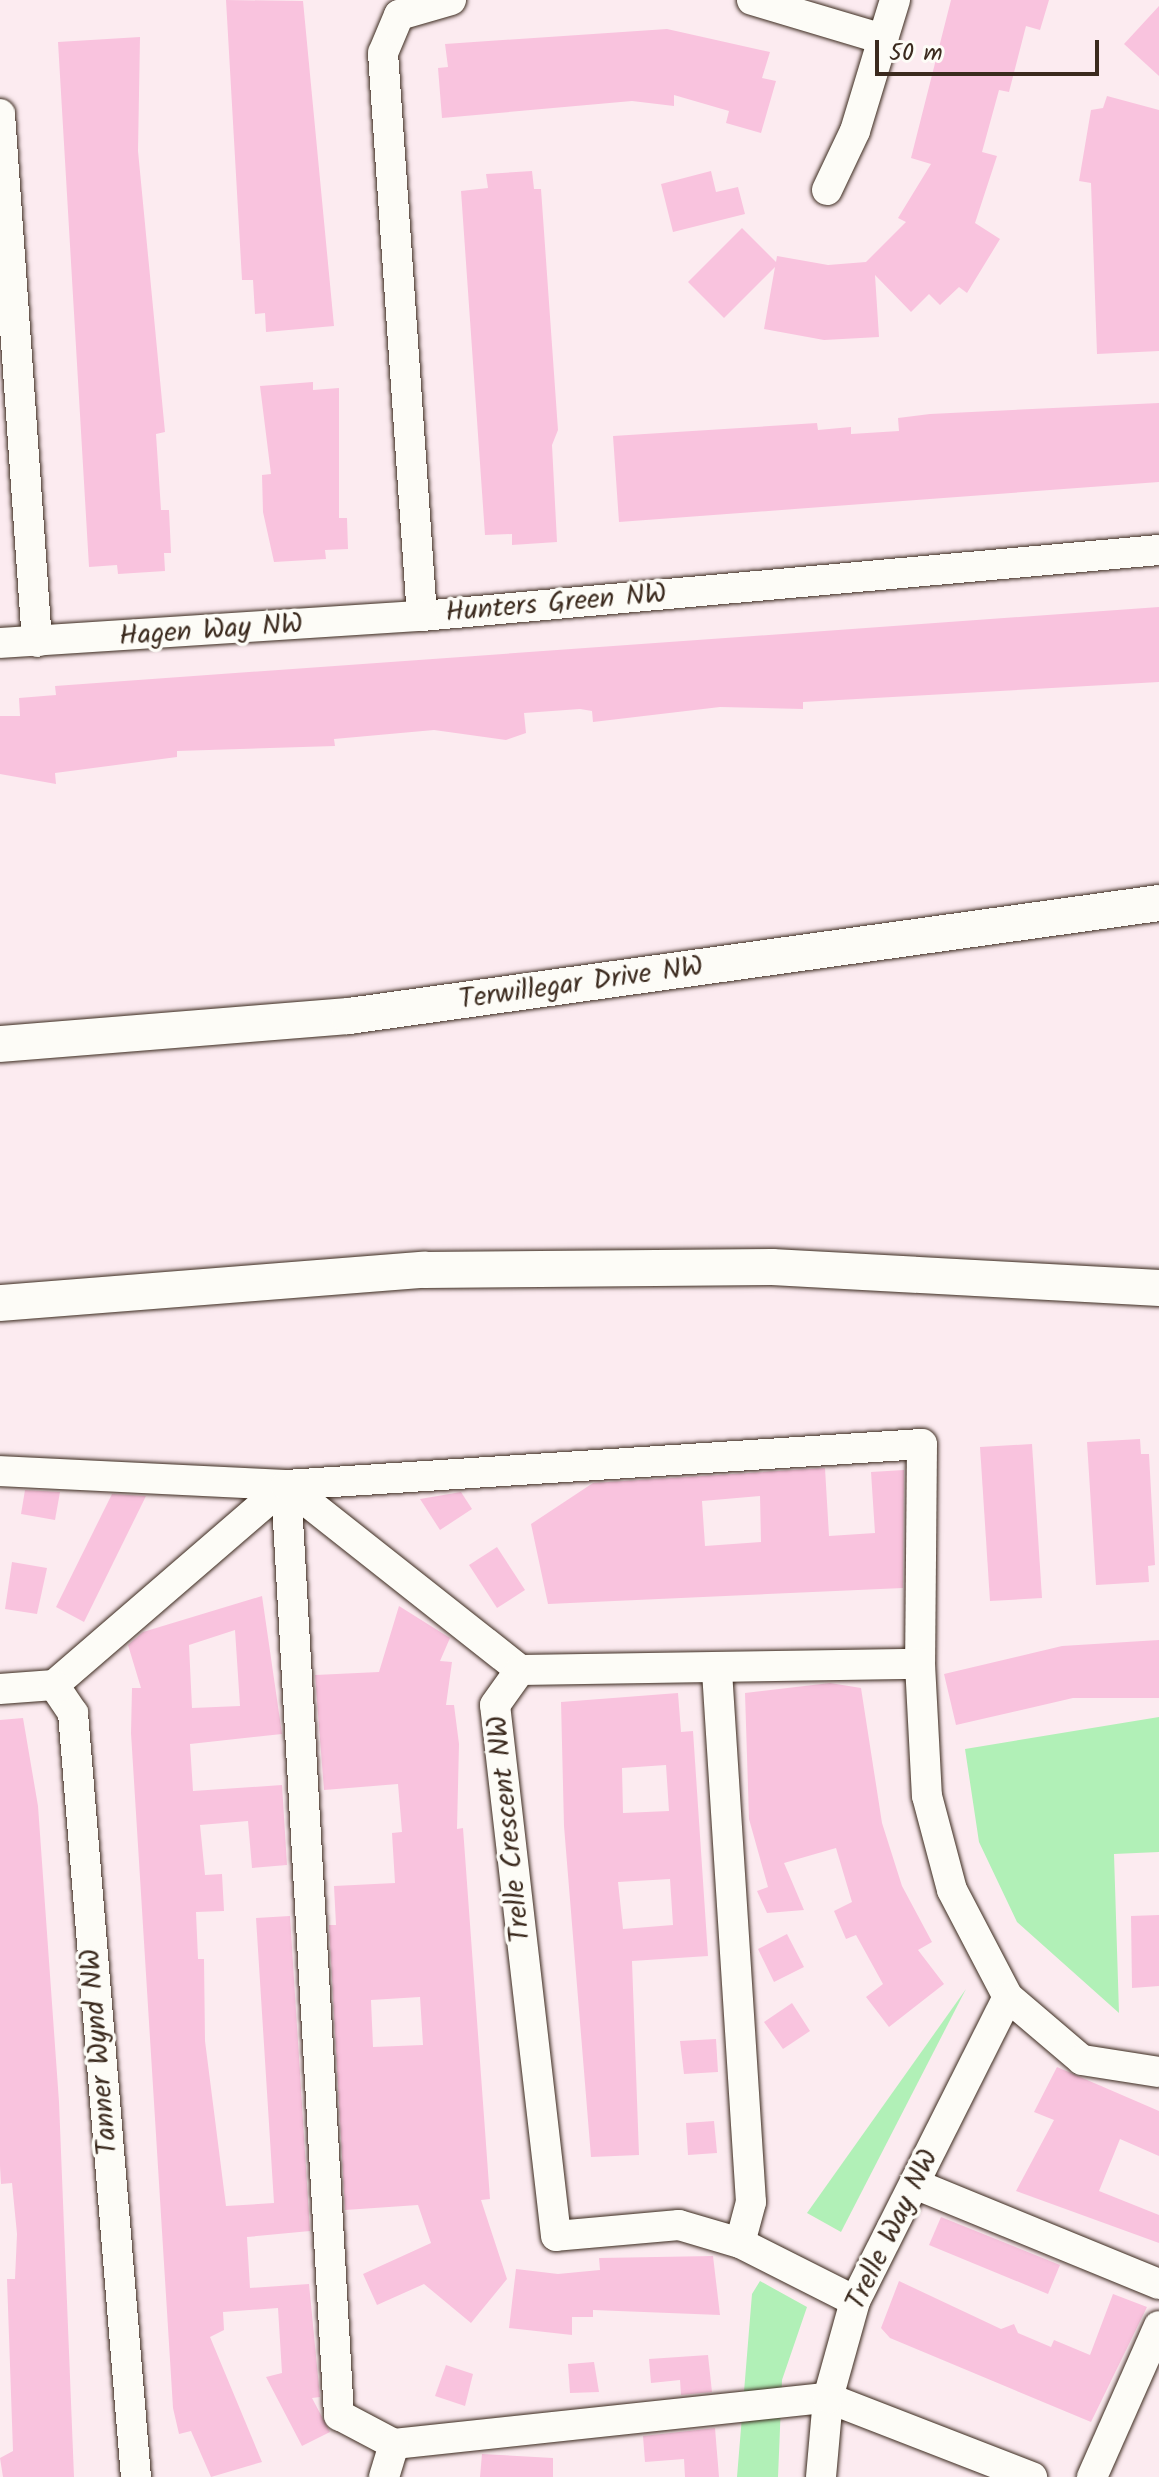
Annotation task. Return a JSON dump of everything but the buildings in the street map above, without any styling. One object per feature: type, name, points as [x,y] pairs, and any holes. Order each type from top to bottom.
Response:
[{"type":"main road","name":"Terwillegar Drive NW","points":[[0,1044],[349,1016],[1159,903]]},
{"type":"main road","points":[[0,1303],[424,1270],[772,1267],[1159,1288]]},
{"type":"street","name":"Hunters Green NW","points":[[451,0],[399,15],[383,53],[422,616],[1159,550]]},
{"type":"street","points":[[752,0],[883,39]]},
{"type":"street","points":[[827,190],[855,131],[895,0]]},
{"type":"street","points":[[0,114],[37,642]]},
{"type":"street","name":"Hagen Way NW","points":[[0,643],[422,616]]},
{"type":"street","points":[[0,1471],[286,1485],[922,1444],[920,1664],[927,1796],[952,1890],[1008,1997],[1082,2060],[1159,2072]]},
{"type":"street","points":[[286,1485],[520,1670],[717,1671],[920,1664]]},
{"type":"street","points":[[0,1689],[54,1685],[286,1485]]},
{"type":"street","points":[[286,1485],[339,2415],[394,2444],[828,2398],[1032,2477]]},
{"type":"street","name":"Trelle Crescent NW","points":[[520,1670],[495,1705],[556,2236],[679,2225],[740,2243],[855,2301]]},
{"type":"street","points":[[717,1671],[751,2202],[740,2243]]},
{"type":"street","name":"Tanner Wynd NW","points":[[54,1685],[73,1713],[136,2477]]},
{"type":"street","name":"Trelle Way NW","points":[[821,2477],[828,2398],[855,2301],[1008,1997]]},
{"type":"street","points":[[915,2184],[1159,2284]]},
{"type":"street","points":[[1092,2477],[1159,2326]]},
{"type":"street","points":[[384,2477],[394,2444]]},
{"type":"green space","points":[[1159,1717],[1159,1852],[1114,1854],[1119,2013],[1017,1922],[979,1842],[965,1749]]},
{"type":"green space","points":[[966,1989],[841,2232],[807,2213]]},
{"type":"green space","points":[[760,2281],[807,2307],[782,2380],[778,2477],[737,2477],[752,2294]]}]
